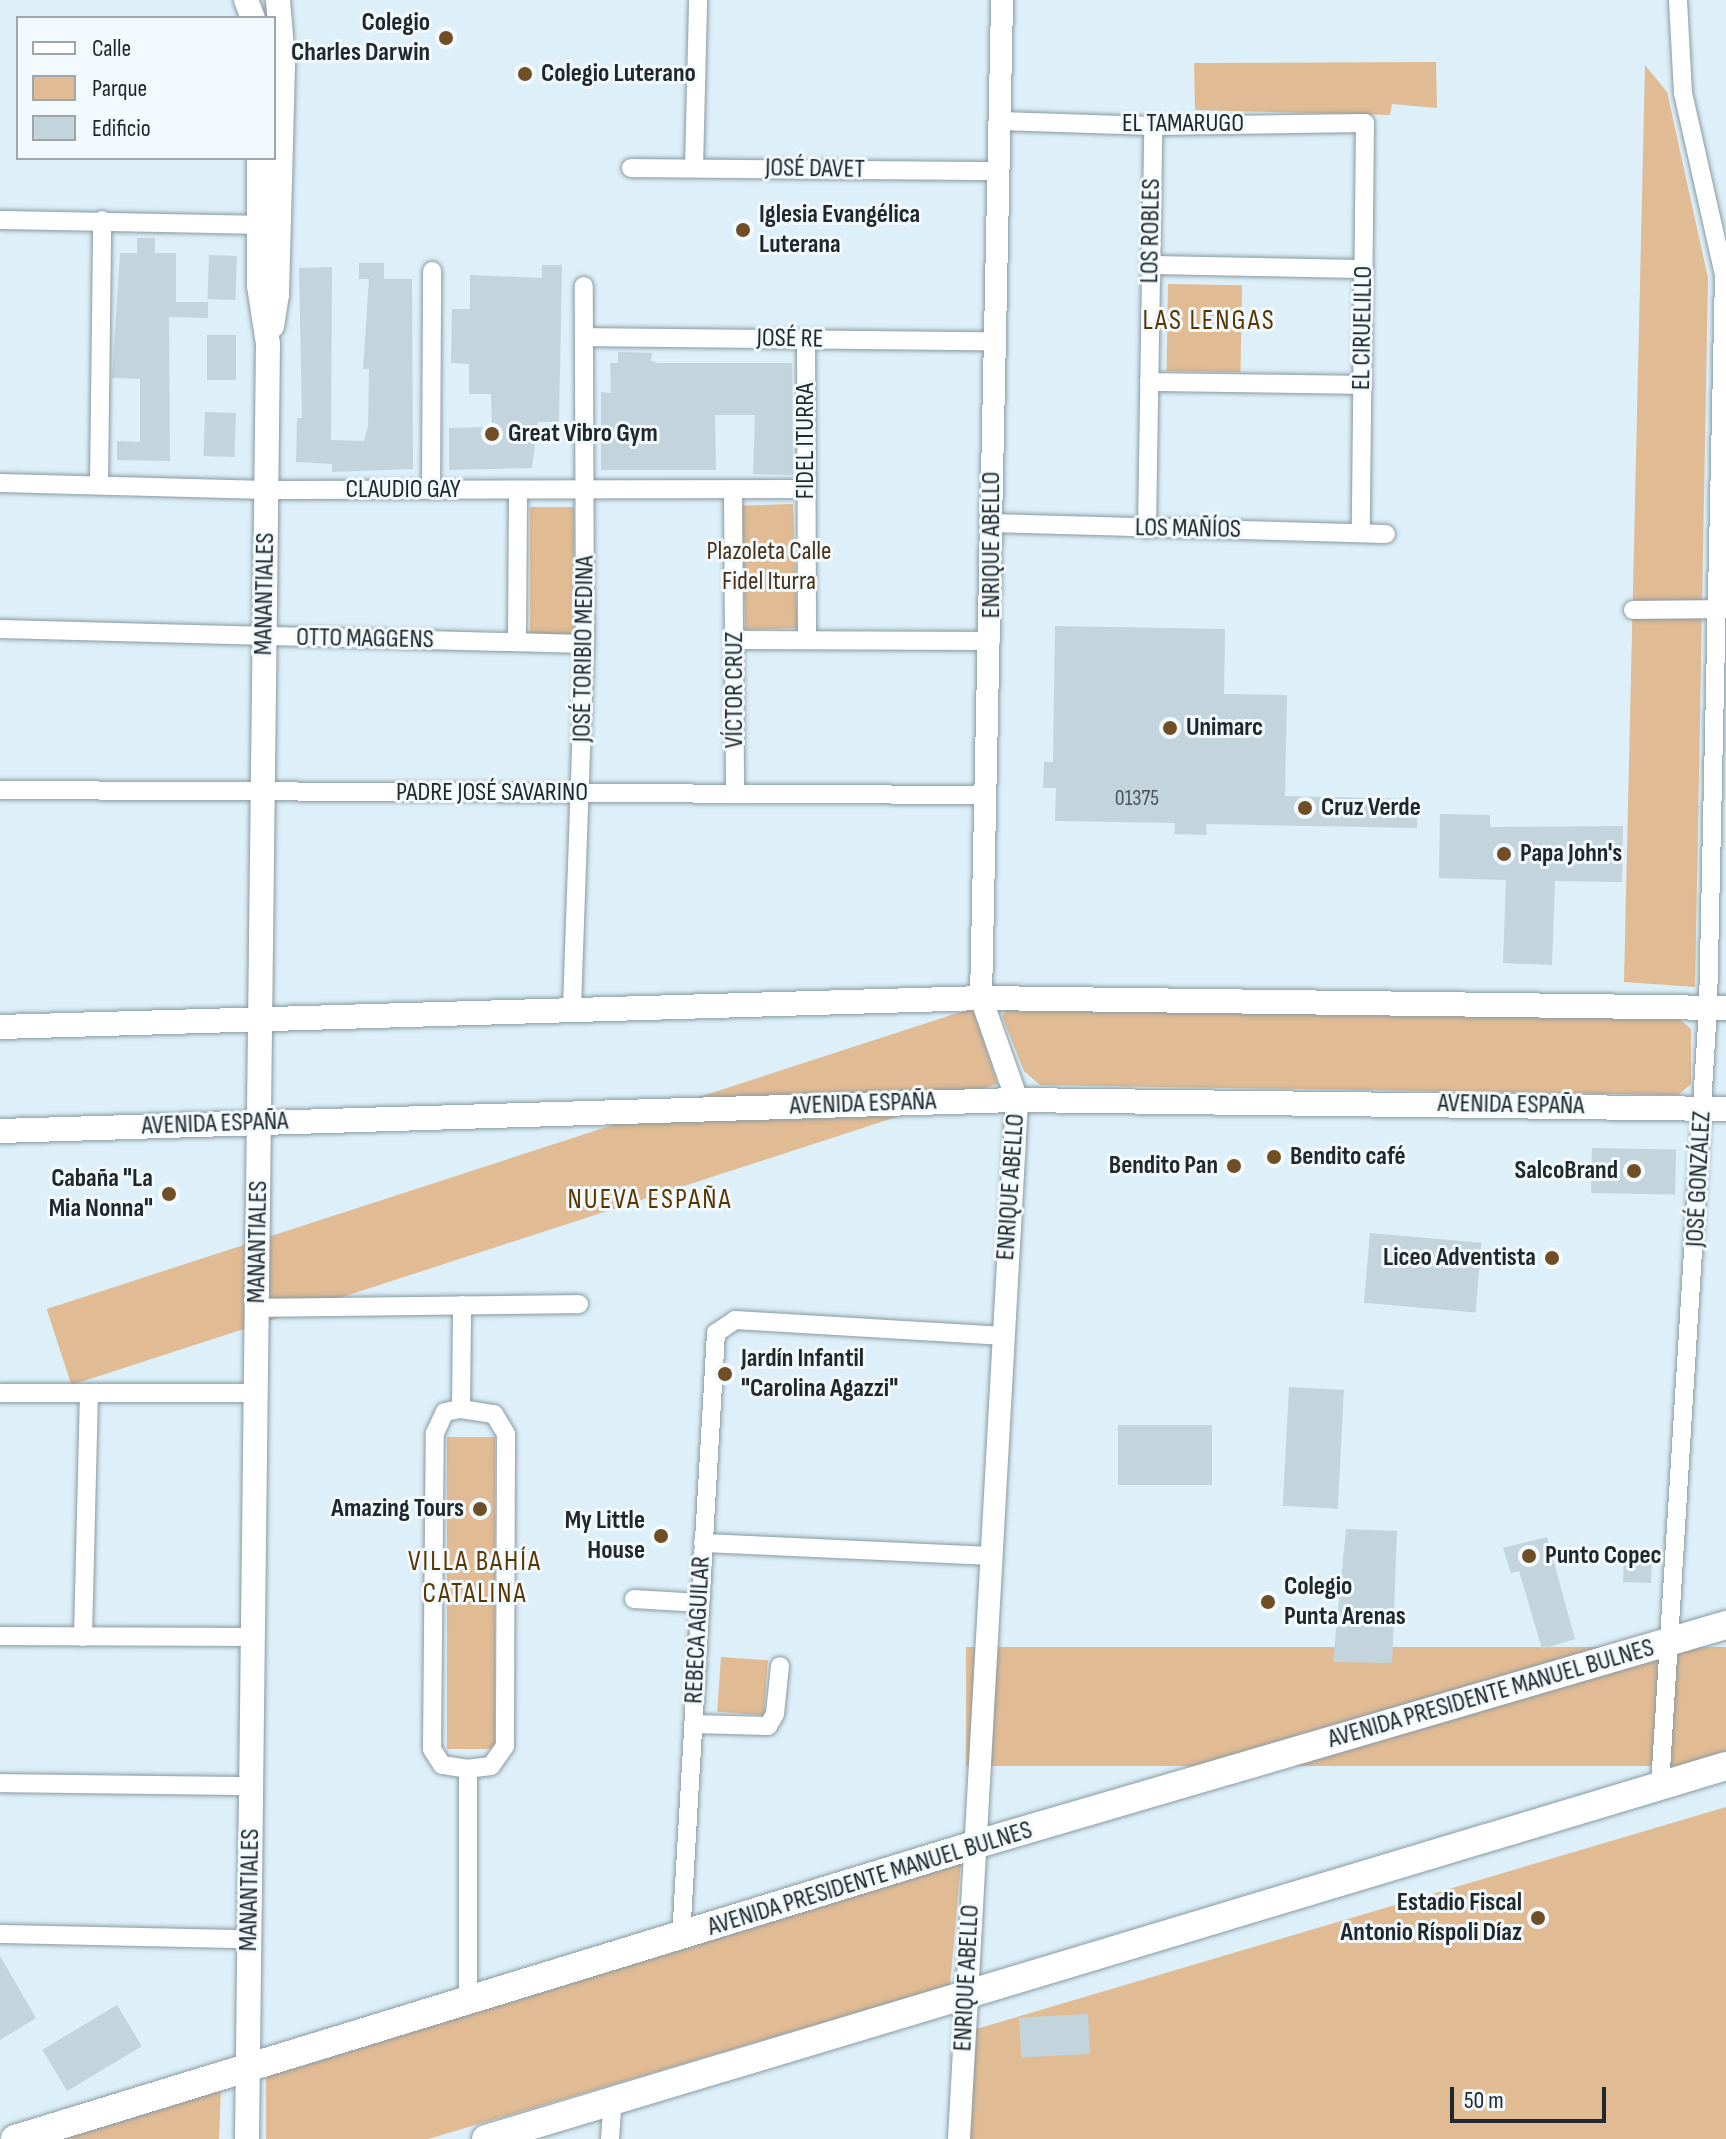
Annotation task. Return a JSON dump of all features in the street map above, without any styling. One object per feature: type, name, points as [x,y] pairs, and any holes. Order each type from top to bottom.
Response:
[{"type":"main road","points":[[268,344],[277,295],[283,61],[278,0]]},
{"type":"main road","points":[[259,160],[259,286],[268,344]]},
{"type":"main road","name":"MANANTIALES","points":[[247,2139],[268,344]]},
{"type":"main road","points":[[0,1027],[981,998],[1717,1008]]},
{"type":"main road","name":"AVENIDA ESPAÑA","points":[[0,1131],[1017,1100],[1714,1109]]},
{"type":"main road","name":"AVENIDA PRESIDENTE MANUEL BULNES","points":[[15,2139],[681,1938],[974,1845],[1726,1625]]},
{"type":"main road","points":[[486,2139],[1726,1766]]},
{"type":"street","points":[[694,168],[698,0]]},
{"type":"street","name":"ENRIQUE ABELLO","points":[[959,2139],[988,1556],[1017,1100],[981,998],[984,795],[991,641],[990,523],[1002,0]]},
{"type":"street","name":"JOSÉ GONZÁLEZ","points":[[1660,1786],[1714,1109],[1723,609],[1725,275],[1683,93],[1678,0]]},
{"type":"street","name":"EL TAMARUGO","points":[[1000,121],[1153,126],[1365,123]]},
{"type":"street","name":"EL CIRUELILLO","points":[[1361,533],[1365,123]]},
{"type":"street","name":"LOS ROBLES","points":[[1147,529],[1153,126]]},
{"type":"street","name":"JOSÉ DAVET","points":[[631,168],[999,171]]},
{"type":"street","points":[[0,220],[257,225]]},
{"type":"street","points":[[99,484],[102,220]]},
{"type":"street","points":[[1150,265],[1364,269]]},
{"type":"street","points":[[431,490],[432,271]]},
{"type":"street","name":"JOSÉ TORIBIO MEDINA","points":[[572,1008],[585,644],[584,286]]},
{"type":"street","name":"JOSÉ RE","points":[[584,337],[996,341]]},
{"type":"street","name":"FIDEL ITURRA","points":[[806,339],[807,639]]},
{"type":"street","points":[[1149,382],[1363,385]]},
{"type":"street","name":"CLAUDIO GAY","points":[[0,483],[267,490],[733,492],[806,489]]},
{"type":"street","points":[[517,641],[518,491]]},
{"type":"street","name":"VÍCTOR CRUZ","points":[[733,492],[735,793]]},
{"type":"street","name":"LOS MAÑÍOS","points":[[990,523],[1386,534]]},
{"type":"street","points":[[1633,610],[1723,609]]},
{"type":"street","name":"OTTO MAGGENS","points":[[0,629],[585,644]]},
{"type":"street","points":[[735,640],[991,641]]},
{"type":"street","name":"PADRE JOSÉ SAVARINO","points":[[0,790],[984,795]]},
{"type":"street","points":[[257,1308],[579,1304]]},
{"type":"street","points":[[461,1409],[462,1305]]},
{"type":"street","name":"REBECA AGUILAR","points":[[681,1938],[714,1338],[721,1325],[735,1320],[1001,1336]]},
{"type":"street","points":[[0,1393],[256,1393]]},
{"type":"street","points":[[83,1637],[89,1393]]},
{"type":"street","points":[[461,1409],[494,1414],[506,1434],[505,1746],[491,1766],[468,1769],[442,1765],[432,1749],[435,1433],[445,1412],[461,1409]]},
{"type":"street","points":[[703,1543],[988,1556]]},
{"type":"street","points":[[634,1599],[700,1603]]},
{"type":"street","points":[[0,1636],[253,1637]]},
{"type":"street","points":[[693,1724],[768,1726],[775,1714],[780,1666]]},
{"type":"street","points":[[468,1769],[468,2001]]},
{"type":"street","points":[[0,1783],[251,1786]]},
{"type":"street","points":[[0,1934],[249,1939]]},
{"type":"street","points":[[610,2139],[613,2100]]},
{"type":"green space","points":[[1436,62],[1437,108],[1392,104],[1390,115],[1195,110],[1194,63]]},
{"type":"green space","points":[[1645,65],[1667,92],[1708,278],[1695,987],[1624,982]]},
{"type":"green space","points":[[1168,284],[1242,285],[1240,372],[1166,371]]},
{"type":"green space","name":"Plazoleta Calle Fidel Iturra","points":[[793,504],[797,628],[745,630],[741,506]]},
{"type":"green space","points":[[530,507],[574,507],[574,635],[530,635]]},
{"type":"green space","points":[[1008,1007],[1677,1017],[1691,1029],[1691,1084],[1678,1095],[1040,1085],[1024,1071],[1002,1016]]},
{"type":"green space","points":[[973,1008],[998,1084],[71,1385],[47,1309]]},
{"type":"green space","points":[[447,1437],[495,1437],[495,1749],[447,1749]]},
{"type":"green space","points":[[966,1647],[1726,1647],[1726,1766],[966,1766]]},
{"type":"green space","points":[[721,1657],[768,1660],[764,1715],[717,1712]]},
{"type":"green space","name":"Estadio Fiscal Antonio Ríspoli Díaz","points":[[1726,1807],[1726,2139],[969,2139],[973,2030]]},
{"type":"green space","points":[[961,1862],[950,1985],[428,2139],[266,2139],[266,2075]]},
{"type":"green space","points":[[221,2087],[219,2139],[53,2139]]},
{"type":"building","points":[[137,238],[155,238],[155,253],[176,253],[176,302],[208,302],[208,318],[169,317],[170,461],[117,460],[117,441],[140,442],[140,379],[112,378],[120,253],[137,253]]},
{"type":"building","points":[[209,255],[237,256],[235,300],[207,299]]},
{"type":"building","points":[[359,263],[384,263],[384,279],[359,279]]},
{"type":"building","points":[[542,265],[562,265],[559,422],[538,422],[532,468],[449,470],[449,428],[492,427],[491,394],[469,394],[469,364],[451,363],[452,309],[470,309],[470,275],[542,278]]},
{"type":"building","points":[[332,267],[331,440],[364,441],[368,426],[369,369],[363,369],[369,279],[412,279],[413,469],[332,472],[332,464],[296,462],[297,418],[302,418],[299,268]]},
{"type":"building","points":[[207,335],[236,335],[236,380],[207,380]]},
{"type":"building","points":[[618,352],[652,353],[651,361],[658,363],[792,363],[793,475],[753,474],[755,415],[715,415],[716,470],[601,470],[601,392],[611,393],[610,363],[618,363]]},
{"type":"building","points":[[205,412],[236,413],[234,457],[203,456]]},
{"type":"building","name":"Unimarc","points":[[1055,626],[1225,629],[1224,694],[1287,695],[1285,796],[1418,799],[1417,828],[1206,824],[1207,835],[1174,834],[1175,823],[1055,821],[1056,788],[1043,788],[1044,762],[1053,762]]},
{"type":"building","points":[[1440,814],[1490,815],[1490,827],[1623,826],[1622,882],[1555,881],[1552,965],[1503,963],[1506,880],[1439,878]]},
{"type":"building","name":"SalcoBrand","points":[[1592,1148],[1676,1149],[1675,1194],[1591,1193]]},
{"type":"building","points":[[1370,1233],[1482,1243],[1475,1312],[1364,1303]]},
{"type":"building","points":[[1289,1387],[1344,1390],[1338,1509],[1283,1506]]},
{"type":"building","points":[[1118,1425],[1212,1425],[1212,1485],[1118,1485]]},
{"type":"building","points":[[1346,1529],[1397,1531],[1392,1663],[1333,1662]]},
{"type":"building","points":[[1547,1537],[1575,1639],[1542,1649],[1519,1571],[1511,1573],[1503,1548]]},
{"type":"building","points":[[1624,1556],[1652,1557],[1651,1583],[1623,1582]]},
{"type":"building","points":[[0,1956],[36,2018],[0,2040]]},
{"type":"building","points":[[117,2005],[142,2046],[67,2091],[42,2050]]},
{"type":"building","points":[[1088,2014],[1090,2054],[1021,2058],[1019,2018]]},
{"type":"place","name":"Colegio Charles Darwin","points":[[446,38]]},
{"type":"place","name":"Colegio Luterano","points":[[525,74]]},
{"type":"place","name":"Iglesia Evangélica Luterana","points":[[743,230]]},
{"type":"place","name":"Great Vibro Gym","points":[[492,434]]},
{"type":"place","name":"Unimarc","points":[[1170,728]]},
{"type":"place","name":"Cruz Verde","points":[[1305,808]]},
{"type":"place","name":"Papa John's","points":[[1504,854]]},
{"type":"place","name":"Bendito café","points":[[1274,1157]]},
{"type":"place","name":"Bendito Pan","points":[[1234,1166]]},
{"type":"place","name":"SalcoBrand","points":[[1634,1171]]},
{"type":"place","name":"Cabaña \"La Mia Nonna\"","points":[[169,1194]]},
{"type":"place","name":"Liceo Adventista","points":[[1552,1258]]},
{"type":"place","name":"Jardín Infantil \"Carolina Agazzi\"","points":[[725,1374]]},
{"type":"place","name":"Amazing Tours","points":[[480,1509]]},
{"type":"place","name":"My Little House","points":[[661,1536]]},
{"type":"place","name":"Punto Copec","points":[[1529,1556]]},
{"type":"place","name":"Colegio Punta Arenas","points":[[1268,1602]]},
{"type":"place","name":"Estadio Fiscal Antonio Ríspoli Díaz","points":[[1538,1918]]},
{"type":"district","name":"LAS LENGAS","points":[[1209,321]]},
{"type":"district","name":"NUEVA ESPAÑA","points":[[650,1200]]},
{"type":"district","name":"VILLA BAHÍA CATALINA","points":[[475,1578]]}]
